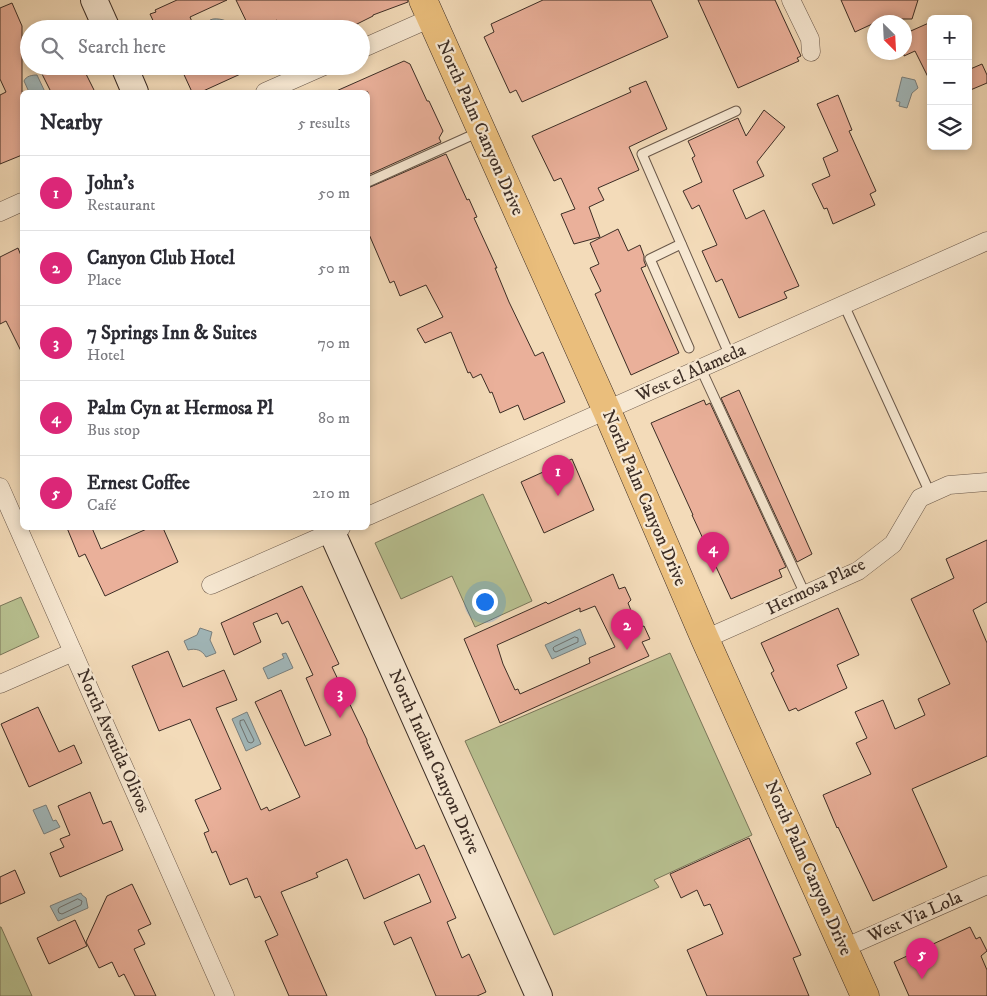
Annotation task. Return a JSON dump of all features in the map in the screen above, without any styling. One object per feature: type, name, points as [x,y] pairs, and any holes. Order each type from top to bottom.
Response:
[{"type":"main road","points":[[94,0],[103,20]]},
{"type":"main road","name":"North Palm Canyon Drive","points":[[427,9],[865,996]]},
{"type":"main road","points":[[128,75],[134,90]]},
{"type":"main road","name":"North Indian Canyon Drive","points":[[335,530],[539,996]]},
{"type":"street","points":[[791,0],[810,39],[810,52]]},
{"type":"street","points":[[370,44],[427,9]]},
{"type":"street","points":[[270,90],[304,75]]},
{"type":"street","points":[[0,212],[20,203]]},
{"type":"street","name":"West el Alameda","points":[[370,515],[987,241]]},
{"type":"street","name":"Hermosa Place","points":[[705,639],[858,571],[893,544],[920,498],[949,485],[987,482]]},
{"type":"street","name":"North Avenida Olivos","points":[[0,487],[225,996]]},
{"type":"street","points":[[211,586],[333,530]]},
{"type":"street","points":[[0,684],[73,652]]},
{"type":"street","name":"West Via Lola","points":[[844,948],[987,885]]},
{"type":"lane","points":[[730,356],[642,154],[736,111]]},
{"type":"lane","points":[[370,181],[481,131]]},
{"type":"lane","points":[[681,244],[650,259],[689,348]]},
{"type":"lane","points":[[844,305],[930,493]]},
{"type":"lane","points":[[702,369],[805,594]]},
{"type":"green space","points":[[483,494],[532,601],[475,627],[452,576],[401,599],[375,543]]},
{"type":"green space","points":[[21,597],[39,637],[0,655],[0,606]]},
{"type":"green space","points":[[670,653],[752,835],[654,880],[659,887],[554,935],[465,741]]},
{"type":"green space","points":[[1,927],[32,996],[0,996]]},
{"type":"water","points":[[37,75],[44,90],[28,90],[24,81],[31,76]]},
{"type":"water","points":[[902,77],[915,80],[918,88],[912,93],[907,108],[899,106],[900,102],[896,101]]},
{"type":"water","points":[[200,628],[212,632],[210,640],[216,653],[206,657],[198,650],[188,650],[184,641],[197,635]]},
{"type":"water","points":[[580,629],[586,644],[552,659],[545,645]]},
{"type":"water","points":[[286,653],[293,668],[268,679],[263,668],[284,658],[282,654]]},
{"type":"water","points":[[247,712],[261,744],[246,751],[232,719]]},
{"type":"water","points":[[46,805],[53,821],[56,820],[60,827],[44,834],[33,810]]},
{"type":"water","points":[[81,893],[86,898],[88,908],[58,921],[50,906]]},
{"type":"building","points":[[177,0],[227,0],[190,17],[191,20],[153,20],[150,14],[156,12],[155,10]]},
{"type":"building","points":[[236,0],[408,0],[408,2],[373,15],[365,20],[246,20]]},
{"type":"building","points":[[543,0],[651,0],[668,37],[522,102],[516,90],[510,93],[484,37],[494,32],[491,24]]},
{"type":"building","points":[[698,0],[775,0],[801,56],[797,58],[799,61],[738,88]]},
{"type":"building","points":[[841,0],[918,0],[912,19],[912,15],[867,15],[867,26],[855,32]]},
{"type":"building","points":[[12,3],[20,21],[20,75],[22,75],[22,90],[20,90],[20,156],[0,164],[0,95],[6,92],[0,79],[0,8]]},
{"type":"building","points":[[927,24],[927,75],[915,51],[912,52],[912,30]]},
{"type":"building","points":[[404,61],[410,64],[443,131],[439,138],[441,142],[370,174],[370,90],[339,90]]},
{"type":"building","points":[[982,64],[987,75],[987,83],[972,89],[972,68]]},
{"type":"building","points":[[42,75],[86,75],[94,90],[50,90]]},
{"type":"building","points":[[184,75],[238,75],[205,90],[191,90]]},
{"type":"building","points":[[646,81],[667,129],[629,147],[639,170],[598,188],[604,200],[589,207],[600,237],[574,244],[561,214],[575,209],[561,178],[554,181],[532,136],[631,92],[629,88]]},
{"type":"building","points":[[838,95],[852,130],[849,131],[876,191],[870,194],[875,205],[833,224],[827,208],[824,209],[812,184],[830,176],[823,158],[838,151],[817,104]]},
{"type":"building","points":[[764,110],[785,127],[757,162],[764,176],[733,190],[746,219],[764,210],[799,286],[784,292],[787,298],[739,318],[722,279],[716,282],[702,251],[717,245],[699,205],[692,209],[683,191],[702,182],[692,158],[695,156],[688,141],[738,118],[746,136]]},
{"type":"building","points":[[446,154],[477,217],[474,218],[497,268],[495,268],[509,302],[535,356],[543,352],[565,402],[524,420],[518,405],[500,413],[492,392],[490,393],[481,374],[473,378],[470,372],[468,373],[451,332],[425,343],[417,329],[443,317],[426,285],[400,296],[394,281],[390,283],[370,237],[370,187]]},
{"type":"building","points":[[618,229],[628,251],[640,245],[646,266],[641,268],[679,353],[631,375],[595,294],[601,291],[590,268],[599,264],[590,243]]},
{"type":"building","points":[[18,248],[20,253],[20,349],[6,321],[0,324],[0,257]]},
{"type":"building","points":[[739,390],[812,554],[797,562],[721,398]]},
{"type":"building","points":[[704,400],[706,405],[710,403],[786,567],[779,570],[782,577],[731,599],[651,423]]},
{"type":"building","points":[[572,459],[594,510],[544,533],[521,482]]},
{"type":"building","points":[[68,530],[93,530],[101,549],[144,530],[164,530],[178,562],[105,596],[85,554],[79,557]]},
{"type":"building","points":[[987,540],[987,602],[973,610],[987,643],[987,756],[912,789],[947,867],[873,901],[823,795],[871,774],[856,743],[867,738],[855,712],[883,700],[895,729],[925,715],[918,699],[950,684],[911,599],[954,578],[946,559]]},
{"type":"building","points":[[613,574],[619,589],[625,587],[631,600],[628,603],[638,628],[644,626],[650,639],[642,642],[649,656],[500,723],[464,639],[546,602],[548,604]],"holes":[[[595,606],[615,647],[589,658],[590,663],[520,694],[518,689],[515,690],[497,645],[580,608],[580,612]]]},
{"type":"building","points":[[302,586],[339,664],[332,667],[416,849],[424,845],[456,918],[447,922],[462,958],[469,954],[486,992],[477,996],[436,996],[411,937],[394,945],[384,922],[431,902],[419,874],[364,899],[347,859],[316,873],[318,877],[281,892],[327,996],[289,996],[265,941],[278,935],[260,896],[255,898],[247,878],[230,885],[216,851],[212,853],[204,833],[209,831],[195,800],[221,789],[190,719],[159,731],[132,666],[168,651],[183,687],[224,670],[237,700],[216,708],[261,810],[267,807],[269,811],[300,797],[255,702],[281,690],[305,746],[331,735],[306,678],[313,675],[288,621],[282,624],[277,613],[253,623],[261,642],[234,655],[221,623]]},
{"type":"building","points":[[838,608],[859,655],[837,665],[847,688],[798,711],[796,708],[789,711],[771,673],[774,671],[761,643]]},
{"type":"building","points":[[38,707],[59,752],[74,745],[82,763],[29,787],[1,724]]},
{"type":"building","points":[[90,792],[103,824],[111,821],[123,850],[60,877],[50,853],[64,847],[60,839],[70,835],[58,806]]},
{"type":"building","points":[[749,838],[801,955],[793,958],[809,996],[707,996],[687,950],[723,934],[710,904],[704,906],[697,890],[681,898],[670,874]]},
{"type":"building","points":[[15,870],[25,893],[0,904],[0,877]]},
{"type":"building","points":[[132,884],[151,924],[138,930],[145,944],[134,949],[156,996],[135,996],[124,974],[119,977],[112,962],[99,968],[86,942],[107,896]]},
{"type":"building","points":[[75,920],[87,946],[49,964],[37,938]]},
{"type":"building","points":[[970,927],[976,939],[980,937],[987,951],[981,956],[987,970],[987,996],[909,996],[894,962]]},
{"type":"place","name":"John's","points":[[558,496]]},
{"type":"place","name":"Palm Cyn at Hermosa Pl","points":[[713,573]]},
{"type":"place","name":"Canyon Club Hotel","points":[[627,650]]},
{"type":"place","name":"7 Springs Inn & Suites","points":[[340,718]]},
{"type":"place","name":"Ernest Coffee","points":[[922,979]]}]
